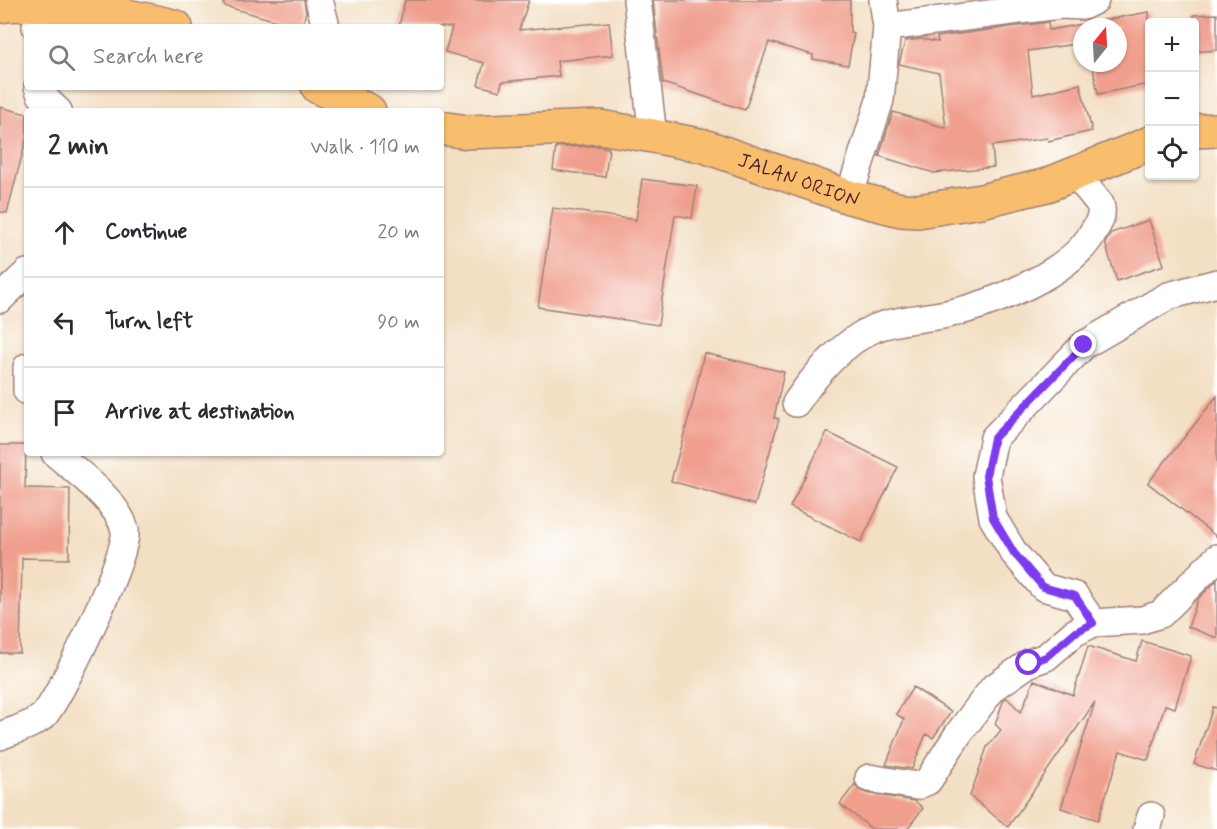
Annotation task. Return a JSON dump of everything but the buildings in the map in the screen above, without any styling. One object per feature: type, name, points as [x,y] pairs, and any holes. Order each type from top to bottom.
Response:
[{"type":"highway","points":[[0,6],[14,4],[39,16],[125,7],[168,24]]},
{"type":"highway","points":[[328,90],[363,108]]},
{"type":"highway","name":"JALAN ORION","points":[[444,128],[467,132],[600,127],[653,136],[704,146],[849,197],[901,210],[938,209],[1047,185],[1145,145]]},
{"type":"highway","points":[[1199,131],[1217,130]]},
{"type":"street","points":[[319,0],[325,24]]},
{"type":"street","points":[[637,0],[653,136]]},
{"type":"street","points":[[849,197],[880,100],[887,27],[883,0]]},
{"type":"street","points":[[887,27],[1059,5],[1083,6],[1095,0]]},
{"type":"street","points":[[39,90],[55,108]]},
{"type":"street","points":[[796,403],[813,378],[857,338],[875,328],[900,321],[948,314],[988,302],[1050,275],[1081,250],[1101,218],[1102,210],[1100,204],[1075,174]]},
{"type":"street","points":[[0,299],[24,276]]},
{"type":"street","points":[[1093,623],[1075,596],[1043,587],[1014,553],[993,518],[986,476],[994,438],[1084,345],[1168,296],[1217,283]]},
{"type":"street","points":[[0,736],[29,724],[44,714],[84,645],[113,575],[126,532],[117,510],[58,456]]},
{"type":"street","points":[[869,778],[916,786],[928,781],[959,733],[993,688],[1029,663],[1046,657],[1074,633],[1093,623],[1142,620],[1161,614],[1217,558]]},
{"type":"route","points":[[1029,663],[1046,657],[1074,633],[1093,623],[1075,596],[1043,587],[1014,553],[993,518],[986,476],[994,438],[1084,345]]}]
